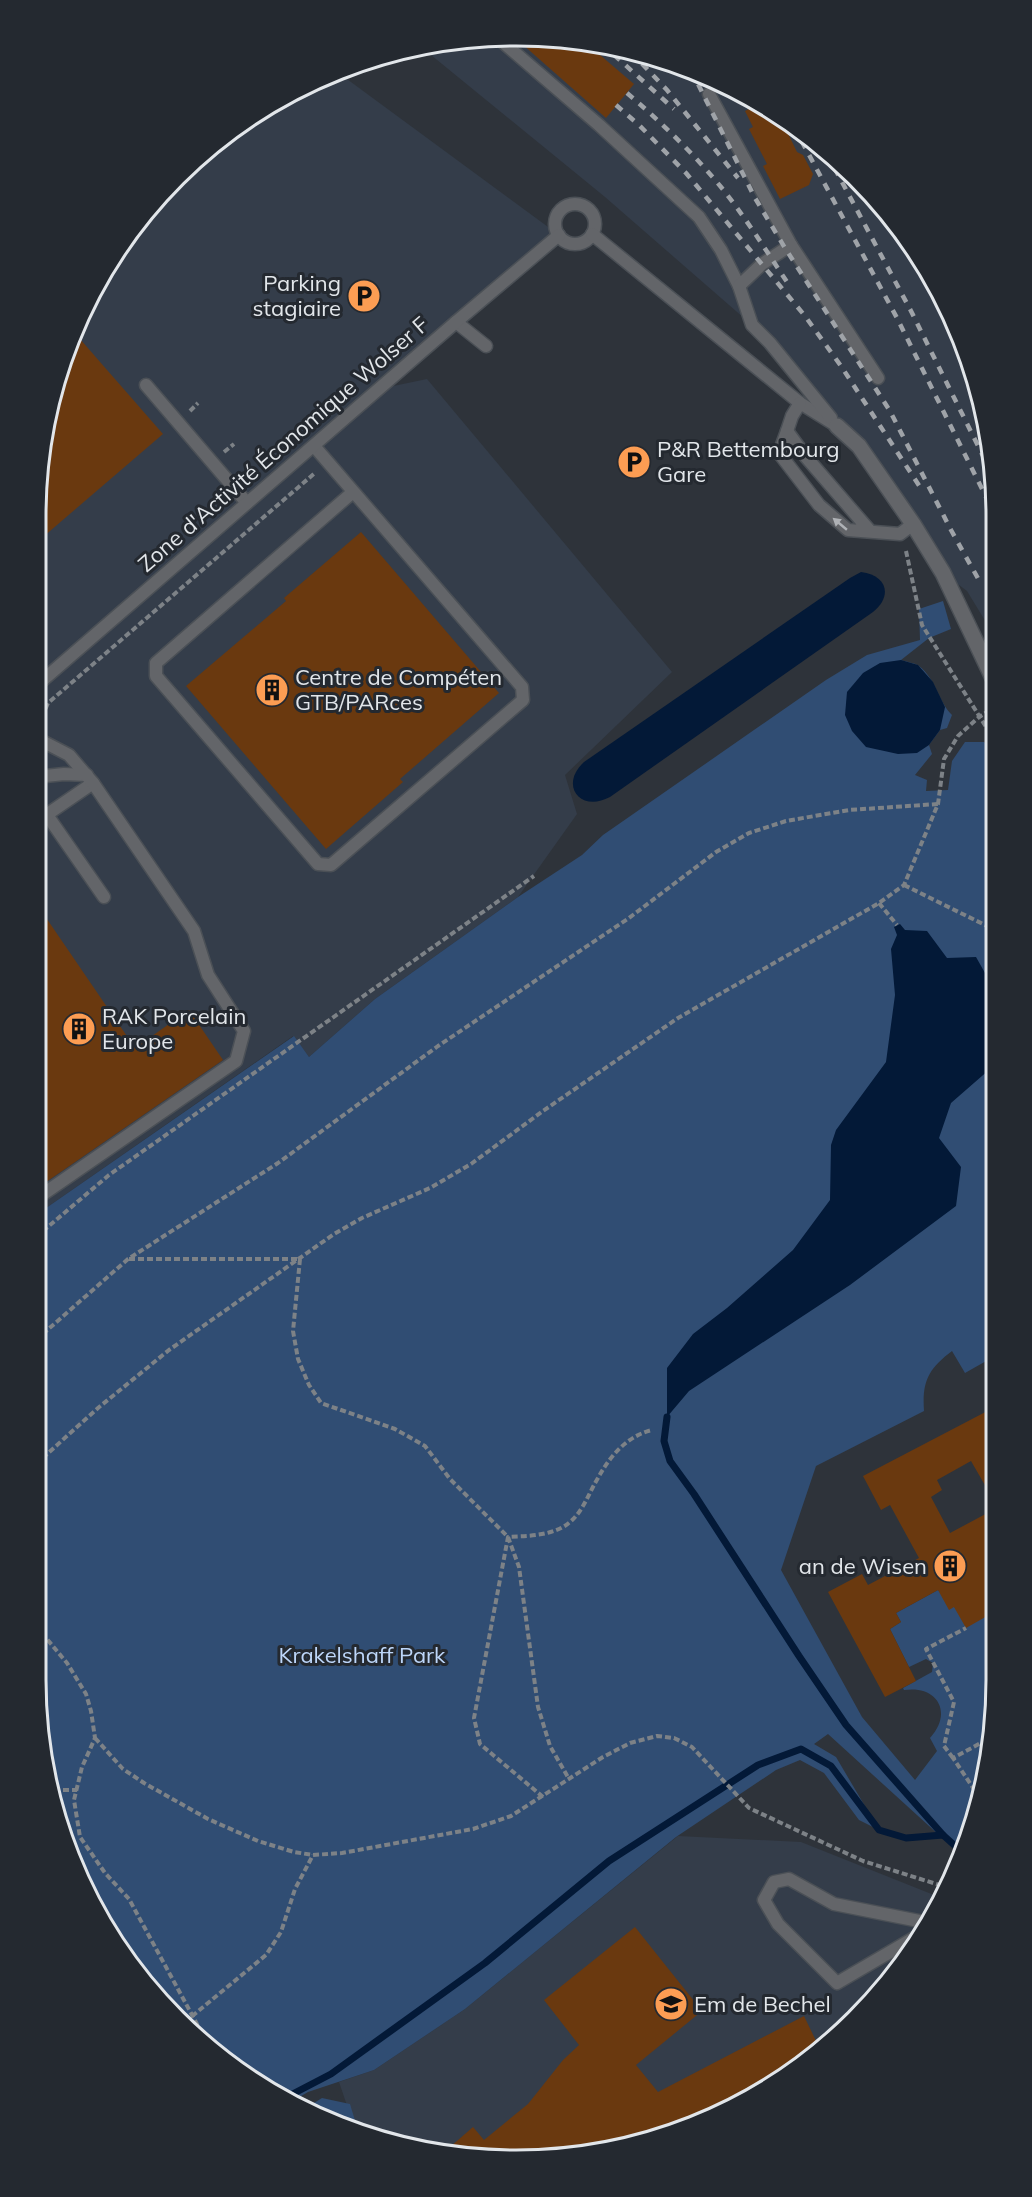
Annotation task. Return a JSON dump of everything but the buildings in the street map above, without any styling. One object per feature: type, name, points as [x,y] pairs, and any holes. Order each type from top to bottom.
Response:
[{"type":"street","points":[[837,426],[859,446],[914,524],[943,573],[986,663]]},
{"type":"lane","points":[[508,47],[599,125],[699,217],[721,250],[740,286],[752,325],[770,343],[837,426]]},
{"type":"lane","points":[[709,94],[791,245],[878,378]]},
{"type":"lane","points":[[578,204],[584,206],[593,215],[595,222],[592,234],[587,239],[569,243],[559,235],[556,223],[560,211],[565,207],[578,204]]},
{"type":"lane","points":[[592,234],[800,403],[837,426]]},
{"type":"lane","name":"Zone d'Activité Économique Wolser F","points":[[46,677],[559,235]]},
{"type":"lane","points":[[740,286],[762,264],[791,245]]},
{"type":"lane","points":[[456,322],[486,346]]},
{"type":"lane","points":[[146,385],[248,503]]},
{"type":"lane","points":[[800,403],[792,416],[779,453],[819,505],[848,530],[900,534],[914,524]]},
{"type":"lane","points":[[787,431],[806,457],[870,531]]},
{"type":"lane","points":[[314,446],[522,687],[523,700],[331,866],[318,864],[156,676],[156,663],[353,492]]},
{"type":"lane","points":[[46,743],[69,755],[90,779],[194,931],[208,975],[244,1031],[236,1061],[46,1192]]},
{"type":"lane","points":[[46,776],[64,774],[90,779]]},
{"type":"lane","points":[[90,779],[47,815],[104,897]]},
{"type":"lane","points":[[905,1943],[837,1983],[778,1924],[764,1900],[774,1882],[789,1879],[834,1904],[920,1921]]},
{"type":"path","points":[[46,708],[48,703],[328,462]]},
{"type":"path","points":[[905,548],[922,625],[986,728]]},
{"type":"path","points":[[46,1455],[98,1408],[169,1350],[334,1234],[362,1218],[430,1188],[471,1164],[543,1111],[678,1018],[879,903],[904,885],[938,804],[944,759],[958,736],[986,712]]},
{"type":"path","points":[[46,1331],[128,1259],[278,1163],[438,1046],[628,918],[716,852],[749,833],[786,821],[849,810],[938,804]]},
{"type":"path","points":[[46,1229],[110,1175],[534,876]]},
{"type":"path","points":[[904,885],[986,925]]},
{"type":"path","points":[[879,903],[897,925]]},
{"type":"path","points":[[128,1259],[300,1259]]},
{"type":"path","points":[[300,1259],[293,1331],[297,1359],[309,1385],[321,1403],[395,1429],[425,1446],[450,1479],[508,1537],[519,1568],[538,1707],[550,1746],[569,1779]]},
{"type":"path","points":[[508,1537],[540,1534],[563,1527],[581,1511],[598,1477],[617,1450],[640,1433],[652,1430]]},
{"type":"path","points":[[508,1537],[474,1718],[480,1744],[543,1797]]},
{"type":"path","points":[[966,1628],[926,1649],[954,1702],[944,1746],[973,1788]]},
{"type":"path","points":[[46,1638],[68,1663],[86,1694],[92,1711],[95,1738],[82,1767],[74,1800],[80,1837],[105,1873],[129,1899],[197,2025]]},
{"type":"path","points":[[95,1738],[123,1768],[144,1783],[208,1819],[258,1841],[313,1855],[342,1853],[473,1829],[511,1816],[603,1757],[630,1743],[657,1736],[674,1738],[692,1747],[748,1806],[863,1861],[939,1885]]},
{"type":"path","points":[[953,1758],[981,1743]]},
{"type":"path","points":[[59,1790],[77,1790]]},
{"type":"path","points":[[191,2016],[266,1955],[280,1932],[295,1889],[313,1855]]},
{"type":"shaded area","points":[[516,46],[577,51],[638,62],[696,82],[751,109],[802,144],[848,184],[888,230],[923,281],[950,336],[961,365],[976,424],[984,485],[986,622],[967,591],[943,573],[913,524],[752,325],[605,197],[431,55]]},
{"type":"shaded area","points":[[346,78],[559,235],[379,389],[427,379],[672,672],[565,775],[577,814],[518,897],[375,999],[309,1057],[293,1036],[46,1208],[46,516],[51,455],[62,394],[82,336],[109,281],[163,206],[206,163],[255,126],[281,109]]},
{"type":"shaded area","points":[[861,572],[877,577],[884,587],[883,599],[873,612],[610,797],[590,802],[576,794],[573,779],[584,762]]},
{"type":"shaded area","points":[[901,660],[918,665],[933,682],[945,707],[940,730],[929,745],[917,753],[898,754],[866,747],[852,731],[845,715],[847,692],[863,673],[880,663]]},
{"type":"shaded area","points":[[900,924],[905,930],[927,931],[947,958],[976,957],[986,975],[986,1072],[951,1103],[939,1138],[961,1167],[956,1206],[850,1285],[689,1391],[667,1417],[667,1368],[693,1334],[727,1308],[793,1250],[830,1200],[831,1145],[836,1130],[886,1062],[895,995],[891,949],[897,935],[894,927]]},
{"type":"shaded area","name":"Em de Bechel","points":[[678,1836],[801,1842],[934,1895],[923,1916],[888,1967],[869,1991],[826,2034],[751,2088],[696,2115],[638,2135],[547,2149],[485,2149],[394,2135],[352,2121],[339,2082],[374,2070],[465,2009]]},
{"type":"green space","name":"Krakelshaff Park","points":[[943,601],[951,629],[929,638],[901,660],[917,665],[925,671],[952,715],[947,728],[940,730],[929,745],[932,754],[915,775],[927,780],[926,791],[948,790],[952,761],[965,742],[986,744],[986,1361],[965,1373],[952,1351],[937,1364],[928,1377],[924,1392],[924,1411],[816,1466],[781,1570],[862,1717],[915,1780],[937,1751],[930,1738],[937,1729],[941,1711],[933,1696],[926,1692],[903,1688],[932,1672],[933,1663],[926,1659],[909,1667],[890,1629],[901,1622],[896,1613],[938,1590],[954,1607],[986,1616],[986,1681],[981,1742],[970,1803],[954,1849],[828,1734],[814,1744],[836,1757],[879,1830],[859,1820],[824,1773],[800,1760],[776,1770],[676,1837],[465,2009],[374,2070],[308,2092],[299,2097],[281,2088],[230,2053],[206,2034],[163,1991],[109,1916],[82,1861],[62,1803],[51,1742],[46,1681],[46,1208],[294,1036],[309,1057],[375,999],[518,897],[582,855],[603,835],[826,680],[867,655],[920,640],[919,609]]},
{"type":"green space","points":[[322,2098],[350,2104],[356,2122],[336,2115],[312,2104]]},
{"type":"waterway","points":[[667,1417],[664,1441],[670,1461],[846,1725],[943,1835]]},
{"type":"waterway","points":[[293,2094],[331,2074],[485,1963],[609,1861],[758,1765],[801,1749],[831,1766],[879,1830],[906,1838],[943,1835],[956,1846]]},
{"type":"railway","points":[[617,58],[674,109]]},
{"type":"railway","points":[[642,63],[667,90],[738,178]]},
{"type":"railway","points":[[697,83],[755,198],[890,411],[980,582]]},
{"type":"railway","points":[[627,93],[676,138],[721,187],[789,285]]},
{"type":"railway","points":[[616,105],[686,173],[805,316],[841,366],[920,487]]},
{"type":"railway","points":[[804,146],[897,318],[985,494]]},
{"type":"railway","points":[[838,174],[911,311],[980,450]]},
{"type":"place","name":"Parking stagiaire","points":[[364,296]]},
{"type":"place","name":"P&R Bettembourg Gare","points":[[634,462]]},
{"type":"place","name":"Centre de Compéten GTB/PARces","points":[[272,690]]},
{"type":"place","name":"RAK Porcelain Europe","points":[[79,1029]]},
{"type":"place","name":"an de Wisen","points":[[950,1566]]},
{"type":"place","name":"Em de Bechel","points":[[671,2004]]}]
